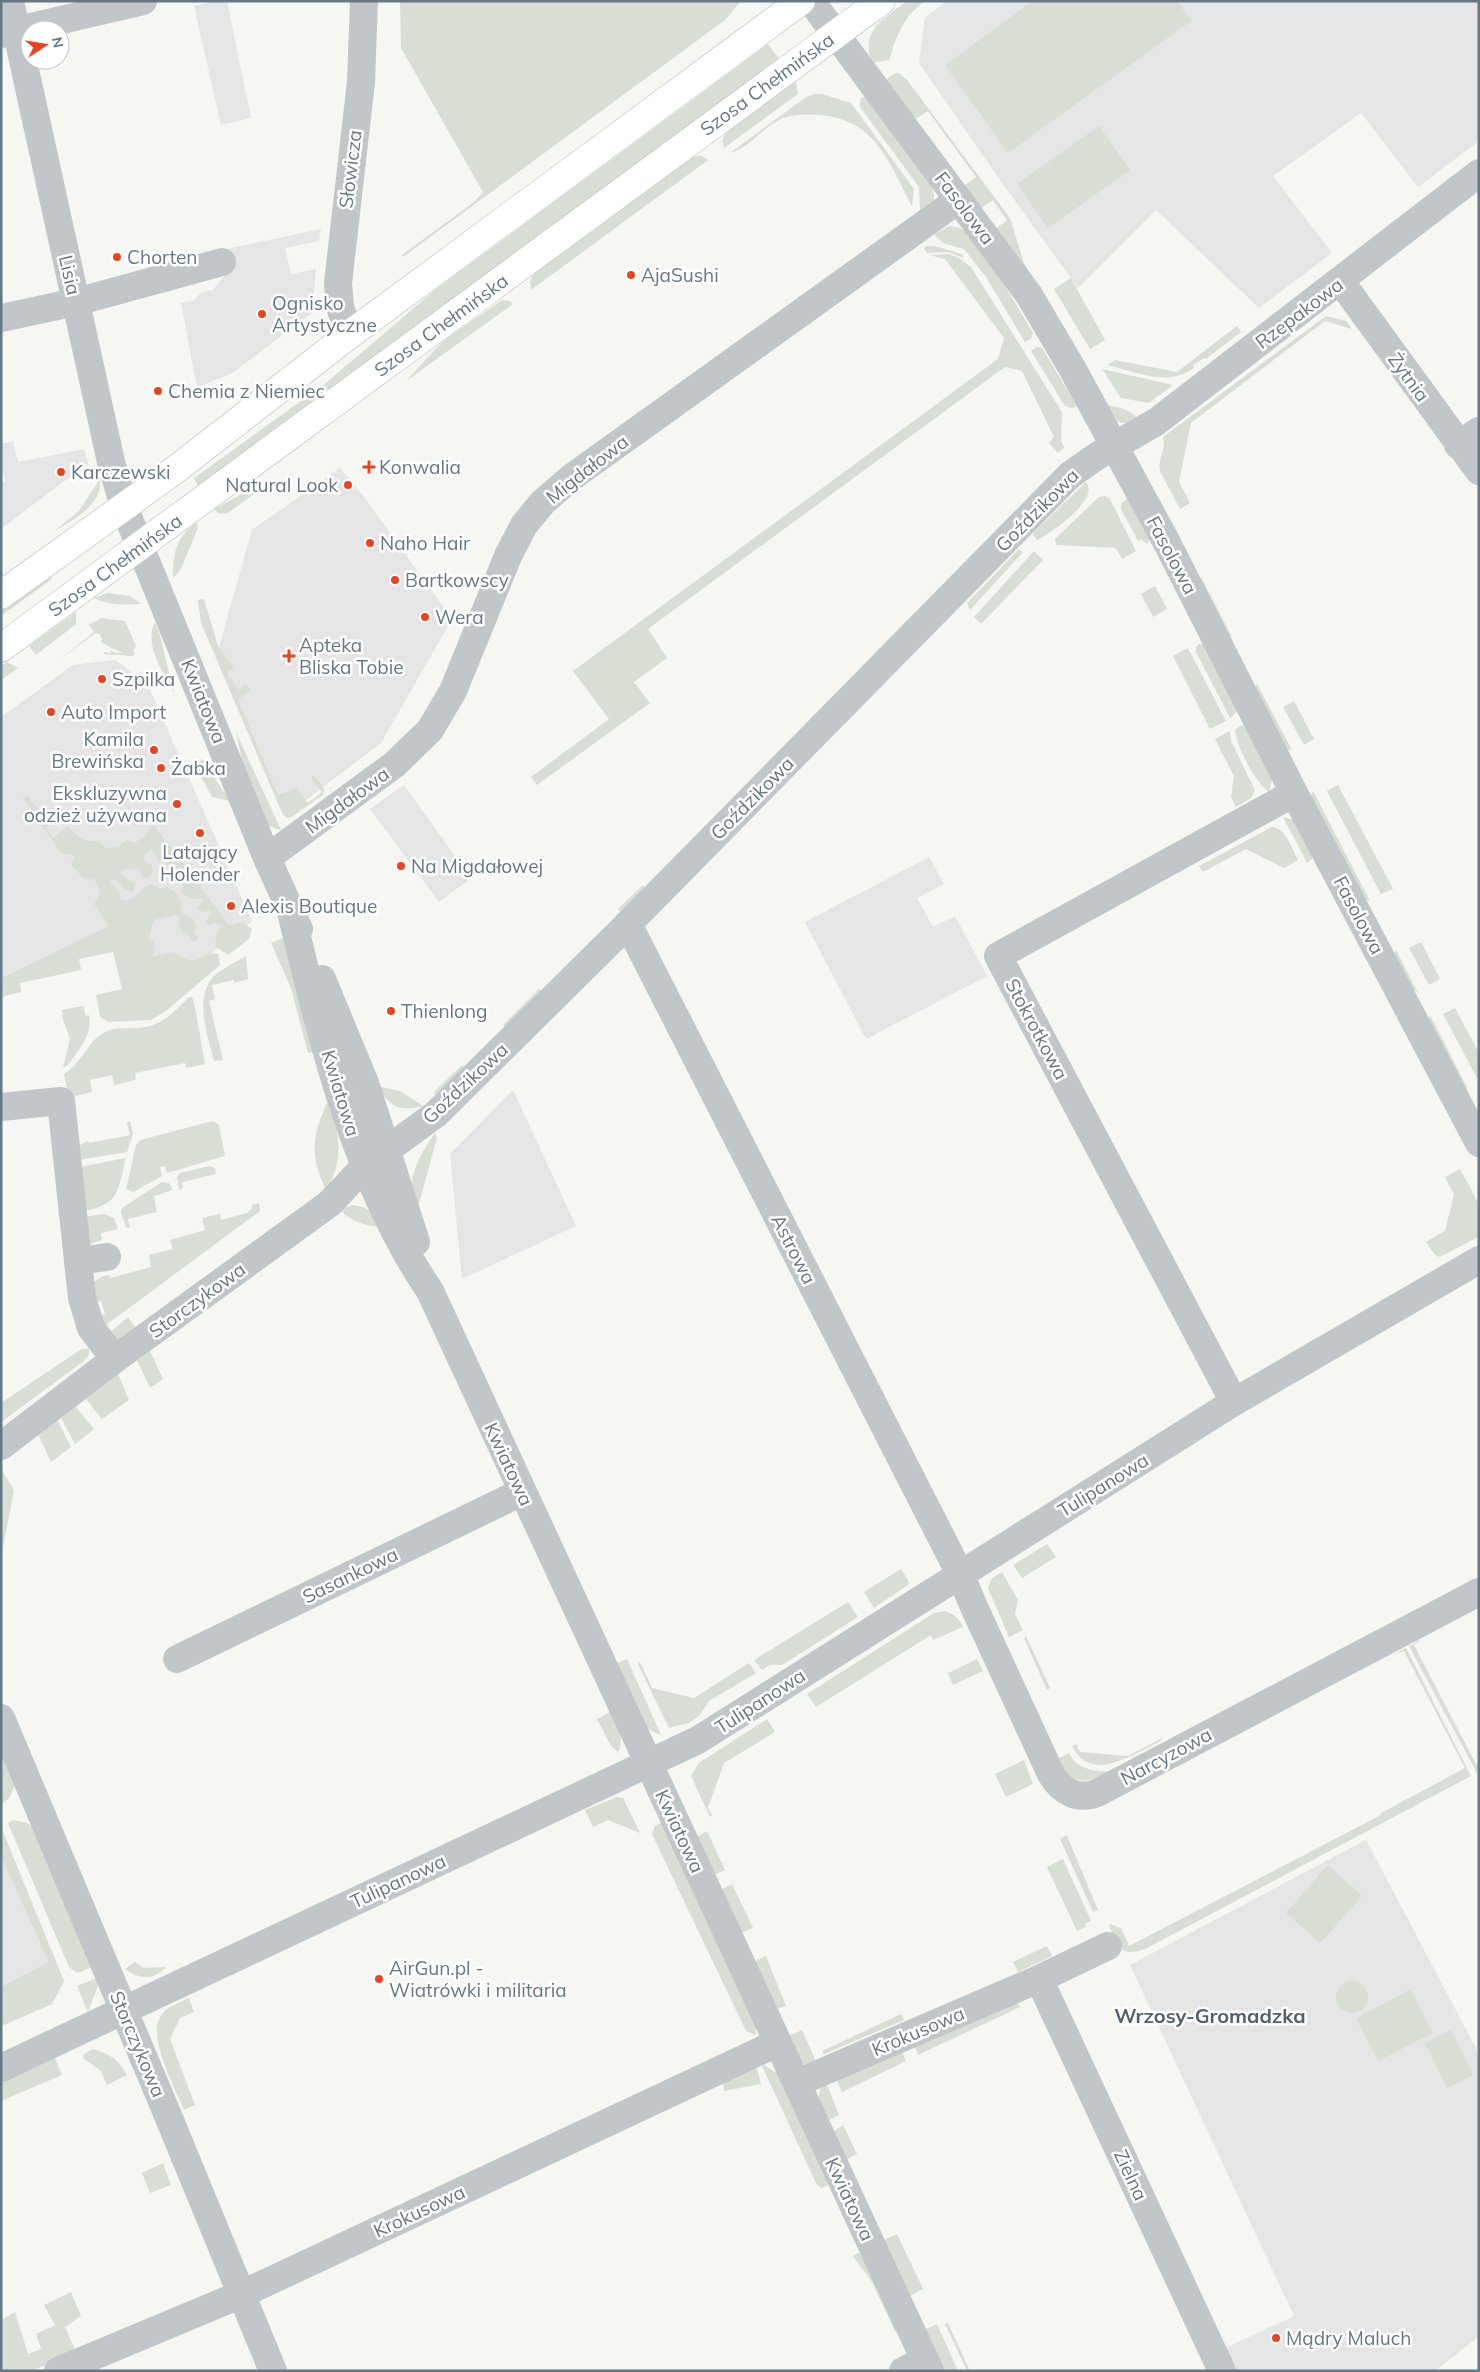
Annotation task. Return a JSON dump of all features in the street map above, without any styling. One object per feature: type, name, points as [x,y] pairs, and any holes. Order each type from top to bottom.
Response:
[{"type":"main road","points":[[1,596],[124,507],[348,336],[801,1]]},
{"type":"main road","name":"Szosa Chełmińska","points":[[1,648],[880,1]]},
{"type":"street","name":"Lisia","points":[[10,1],[9,33],[76,302],[111,462],[124,507],[139,546]]},
{"type":"street","points":[[9,33],[144,1]]},
{"type":"street","name":"Słowicza","points":[[348,336],[340,307],[338,283],[361,82],[364,1]]},
{"type":"street","name":"Fasolowa","points":[[811,1],[1029,295],[1115,446],[1294,793],[1479,1143]]},
{"type":"street","name":"Rzepakowa","points":[[1115,446],[1156,422],[1479,174]]},
{"type":"street","name":"Migdałowa","points":[[267,858],[396,764],[430,730],[454,691],[508,556],[524,525],[543,502],[572,478],[958,200]]},
{"type":"street","points":[[1,318],[76,302],[222,262]]},
{"type":"street","name":"Żytnia","points":[[1340,282],[1468,438],[1479,471]]},
{"type":"street","name":"Goździkowa","points":[[388,1149],[436,1114],[628,924],[1070,476],[1115,446]]},
{"type":"street","name":"Kwiatowa","points":[[139,546],[173,623],[267,858],[342,1026],[388,1149],[430,1292],[797,2083],[920,2367]]},
{"type":"street","name":"Stokrotkowa","points":[[1234,1402],[998,956],[1294,793]]},
{"type":"street","name":"Kwiatowa","points":[[291,912],[329,1056],[365,1166],[414,1268],[430,1292]]},
{"type":"street","name":"Astrowa","points":[[628,924],[960,1574]]},
{"type":"street","points":[[1,1107],[61,1101],[85,1313],[91,1328],[115,1359]]},
{"type":"street","name":"Storczykowa","points":[[1,1446],[115,1359],[329,1204],[365,1166],[388,1149]]},
{"type":"street","points":[[78,1261],[108,1257]]},
{"type":"street","name":"Tulipanowa","points":[[1,2068],[124,2012],[698,1740],[1234,1402],[1479,1260]]},
{"type":"street","name":"Sasankowa","points":[[177,1659],[522,1492]]},
{"type":"street","name":"Narcyzowa","points":[[960,1574],[1051,1774],[1062,1788],[1081,1796],[1097,1793],[1479,1592]]},
{"type":"street","name":"Storczykowa","points":[[1,1718],[273,2371]]},
{"type":"street","name":"Krokusowa","points":[[797,2083],[1039,1980],[1108,1946]]},
{"type":"street","name":"Zielna","points":[[1039,1980],[1222,2371]]},
{"type":"street","name":"Krokusowa","points":[[58,2371],[242,2294],[777,2043]]},
{"type":"shaded area","points":[[216,1],[227,1],[251,118],[221,125],[194,6]]},
{"type":"shaded area","points":[[400,1],[741,1],[725,20],[403,257],[402,255],[474,202],[483,192],[401,48]]},
{"type":"shaded area","points":[[907,1],[925,1],[906,20],[895,42],[889,60],[872,63],[869,42],[872,33],[876,26]]},
{"type":"shaded area","points":[[947,1],[1479,1],[1479,141],[1418,187],[1361,113],[1273,176],[1332,253],[1259,308],[1156,210],[1078,288],[919,63],[925,18]]},
{"type":"shaded area","points":[[1033,1],[1177,1],[1191,21],[1008,153],[945,65]]},
{"type":"shaded area","points":[[768,44],[779,59],[198,486],[194,478],[326,383],[435,290]]},
{"type":"shaded area","points":[[899,73],[907,80],[1010,218],[1024,263],[1080,355],[993,231],[1007,220],[993,200],[977,211],[961,188],[976,177],[928,111],[912,121],[882,82]]},
{"type":"shaded area","points":[[796,82],[798,94],[724,148],[722,141],[726,132]]},
{"type":"shaded area","points":[[822,94],[851,103],[914,189],[912,206],[896,174],[878,146],[867,134],[854,125],[838,118],[819,115],[787,117],[771,125],[742,148],[730,153],[806,97]]},
{"type":"shaded area","points":[[865,96],[931,184],[934,203],[920,211],[919,187],[860,107],[860,99]]},
{"type":"shaded area","points":[[1099,126],[1130,170],[1048,228],[1017,184]]},
{"type":"shaded area","points":[[694,156],[701,156],[708,160],[531,290],[530,281],[534,274]]},
{"type":"shaded area","points":[[950,226],[962,229],[978,246],[999,276],[1033,333],[1031,339],[1025,342],[986,277],[964,249],[943,243],[934,234]]},
{"type":"shaded area","points":[[321,229],[319,241],[285,248],[291,274],[316,269],[312,313],[234,372],[197,388],[181,303],[193,301],[202,292],[213,290],[231,268],[227,249]]},
{"type":"shaded area","points":[[926,246],[935,246],[962,254],[964,258],[948,252],[927,253],[924,249]]},
{"type":"shaded area","points":[[948,254],[959,258],[971,267],[1062,412],[1061,440],[1064,448],[1058,453],[1049,443],[1054,437],[1022,371],[1005,367],[648,629],[667,658],[634,682],[650,703],[537,785],[531,777],[609,719],[573,671],[998,359],[1004,338],[945,259],[929,255]]},
{"type":"shaded area","points":[[1071,278],[1105,340],[1090,349],[1054,289]]},
{"type":"shaded area","points":[[502,300],[510,301],[513,304],[406,381],[443,341]]},
{"type":"shaded area","points":[[1326,316],[1346,321],[1352,329],[1325,321],[1191,423],[1179,482],[1190,503],[1180,509],[1159,467],[1164,446],[1163,437]]},
{"type":"shaded area","points":[[1237,326],[1241,332],[1206,359],[1204,358],[1193,365],[1194,368],[1174,377],[1140,374],[1107,365],[1115,360],[1177,372]]},
{"type":"shaded area","points":[[1037,347],[1042,348],[1077,406],[1072,408],[1065,406],[1031,351]]},
{"type":"shaded area","points":[[1102,369],[1173,385],[1149,403],[1121,398]]},
{"type":"shaded area","points":[[1103,405],[1132,413],[1138,419],[1122,423],[1114,419]]},
{"type":"shaded area","points":[[13,441],[18,462],[84,449],[88,463],[1,529],[1,482],[5,481],[1,465],[1,444]]},
{"type":"shaded area","points":[[340,468],[365,498],[452,619],[381,743],[285,816],[217,654],[252,530]]},
{"type":"shaded area","points":[[100,479],[100,489],[97,497],[85,511],[53,532],[79,511]]},
{"type":"shaded area","points":[[268,480],[273,480],[228,513],[219,514],[214,509]]},
{"type":"shaded area","points":[[1086,482],[1089,489],[1081,506],[1063,523],[1037,540],[1033,535],[1034,532]]},
{"type":"shaded area","points":[[1105,496],[1110,499],[1136,551],[1122,559],[1116,548],[1056,545],[1055,539],[1099,497]]},
{"type":"shaded area","points":[[1129,497],[1150,539],[1147,544],[1141,539],[1138,541],[1121,509],[1121,504]]},
{"type":"shaded area","points":[[196,522],[198,528],[181,569],[173,578],[177,546],[184,534]]},
{"type":"shaded area","points":[[1019,549],[1023,552],[970,610],[967,603]]},
{"type":"shaded area","points":[[1034,551],[1043,560],[981,624],[974,617]]},
{"type":"shaded area","points":[[48,573],[52,579],[1,616],[1,608]]},
{"type":"shaded area","points":[[1201,577],[1232,637],[1226,636],[1197,582]]},
{"type":"shaded area","points":[[1155,586],[1167,609],[1153,617],[1141,594]]},
{"type":"shaded area","points":[[108,593],[130,596],[141,604],[111,603],[94,598]]},
{"type":"shaded area","points":[[204,599],[218,646],[234,667],[227,673],[239,690],[246,684],[250,690],[238,700],[278,795],[297,788],[308,803],[322,792],[311,777],[314,776],[324,788],[323,795],[288,818],[283,815],[201,623],[198,600]]},
{"type":"shaded area","points":[[76,612],[76,624],[36,655],[29,646]]},
{"type":"shaded area","points":[[101,618],[125,621],[136,646],[133,656],[104,654],[104,652],[111,653],[111,650],[114,653],[123,653],[116,650],[115,646],[115,650],[101,642],[100,634],[95,633],[57,662],[94,632],[89,625]]},
{"type":"shaded area","points":[[155,622],[174,693],[160,668],[153,649],[152,631]]},
{"type":"shaded area","points":[[1199,644],[1204,644],[1239,710],[1230,718],[1196,652],[1196,647]]},
{"type":"shaded area","points":[[1188,648],[1226,721],[1210,729],[1173,656]]},
{"type":"shaded area","points":[[115,660],[147,683],[252,921],[159,995],[110,926],[1,978],[1,717],[73,665]]},
{"type":"shaded area","points":[[7,662],[18,668],[1,680],[1,666]]},
{"type":"shaded area","points":[[1257,684],[1292,750],[1284,749],[1254,691]]},
{"type":"shaded area","points":[[1294,701],[1314,739],[1304,745],[1283,707]]},
{"type":"shaded area","points":[[1242,725],[1248,726],[1273,776],[1269,792],[1258,781],[1239,746],[1235,730]]},
{"type":"shaded area","points":[[235,730],[281,830],[269,826],[257,809]]},
{"type":"shaded area","points":[[1230,731],[1231,741],[1255,790],[1251,798],[1236,807],[1231,797],[1234,776],[1215,739]]},
{"type":"shaded area","points":[[202,759],[230,801],[212,797],[196,767]]},
{"type":"shaded area","points":[[404,785],[462,866],[474,876],[439,902],[370,809]]},
{"type":"shaded area","points":[[1338,785],[1393,889],[1381,894],[1327,791]]},
{"type":"shaded area","points":[[1313,791],[1370,901],[1363,899],[1310,797]]},
{"type":"shaded area","points":[[27,796],[50,822],[46,829],[53,838],[68,826],[85,840],[99,841],[105,848],[118,847],[127,840],[134,843],[143,838],[153,824],[229,925],[242,922],[252,929],[249,939],[228,955],[215,946],[217,933],[221,927],[217,923],[209,925],[206,922],[211,913],[210,910],[203,912],[198,909],[203,899],[192,899],[181,893],[184,879],[175,881],[172,876],[178,864],[166,864],[170,857],[165,850],[162,852],[166,857],[159,862],[152,849],[144,855],[145,862],[151,864],[153,871],[148,878],[142,878],[139,868],[122,870],[121,874],[135,884],[133,891],[127,891],[115,879],[111,880],[111,884],[117,888],[121,899],[125,900],[132,898],[151,884],[161,889],[168,887],[175,892],[182,902],[181,912],[193,919],[197,927],[194,931],[198,938],[194,943],[189,935],[181,931],[178,922],[180,918],[176,915],[154,920],[148,940],[154,942],[155,950],[152,956],[172,953],[192,960],[199,959],[208,954],[218,954],[220,965],[166,1011],[151,1020],[109,1022],[100,1017],[96,995],[122,989],[113,952],[79,959],[81,970],[20,983],[21,992],[1,997],[1,978],[109,926],[94,904],[100,893],[95,880],[83,878],[71,864],[75,856],[61,853],[23,798]]},
{"type":"shaded area","points":[[1283,817],[1293,820],[1314,854],[1307,863]]},
{"type":"shaded area","points":[[1272,827],[1282,831],[1298,860],[1284,868],[1246,849],[1203,872],[1199,866]]},
{"type":"shaded area","points":[[929,857],[944,884],[917,898],[933,927],[955,916],[987,976],[866,1039],[805,922]]},
{"type":"shaded area","points":[[643,885],[646,890],[621,913],[618,909]]},
{"type":"shaded area","points":[[288,936],[317,1051],[308,1053],[291,988],[271,943]]},
{"type":"shaded area","points":[[1421,942],[1440,979],[1429,985],[1409,948]]},
{"type":"shaded area","points":[[1396,950],[1419,995],[1416,991],[1411,990],[1393,956]]},
{"type":"shaded area","points":[[246,956],[248,979],[234,983],[234,980],[212,985],[215,999],[209,1001],[223,1060],[214,1061],[204,1018],[204,996],[207,986],[216,974]]},
{"type":"shaded area","points":[[540,988],[541,994],[508,1028],[503,1025]]},
{"type":"shaded area","points":[[189,997],[192,997],[197,1017],[205,1064],[186,1068],[185,1063],[135,1073],[136,1080],[114,1085],[112,1075],[90,1080],[92,1092],[75,1096],[75,1098],[70,1094],[64,1074],[76,1064],[100,1035],[114,1029],[154,1025],[167,1018]]},
{"type":"shaded area","points":[[83,1006],[86,1016],[89,1015],[90,1022],[87,1036],[67,1066],[63,1067],[70,1039],[62,1010]]},
{"type":"shaded area","points":[[1455,1008],[1479,1053],[1479,1077],[1477,1078],[1443,1014]]},
{"type":"shaded area","points":[[1430,1015],[1468,1089],[1461,1086],[1429,1026]]},
{"type":"shaded area","points":[[462,1065],[466,1070],[437,1098],[434,1092]]},
{"type":"shaded area","points":[[377,1086],[400,1091],[423,1106],[401,1108],[396,1106],[386,1099]]},
{"type":"shaded area","points":[[513,1090],[576,1226],[462,1279],[450,1154]]},
{"type":"shaded area","points":[[329,1098],[337,1133],[338,1156],[336,1167],[326,1190],[317,1164],[315,1143],[319,1122]]},
{"type":"shaded area","points":[[130,1121],[133,1134],[127,1152],[73,1161],[76,1147],[88,1141],[89,1143],[130,1135],[127,1122]]},
{"type":"shaded area","points":[[213,1121],[219,1125],[225,1156],[167,1173],[165,1166],[160,1167],[162,1176],[133,1192],[126,1189],[136,1145],[140,1140]]},
{"type":"shaded area","points":[[435,1133],[437,1138],[418,1207],[412,1188],[412,1181],[419,1159]]},
{"type":"shaded area","points":[[126,1158],[116,1194],[105,1204],[85,1211],[74,1168]]},
{"type":"shaded area","points":[[209,1166],[215,1168],[216,1174],[182,1182],[183,1188],[179,1190],[177,1178],[180,1173]]},
{"type":"shaded area","points":[[1460,1169],[1478,1202],[1478,1237],[1440,1257],[1435,1255],[1426,1242],[1445,1231],[1454,1194],[1445,1177]]},
{"type":"shaded area","points":[[162,1182],[169,1183],[173,1190],[154,1196],[157,1212],[128,1219],[130,1227],[126,1228],[121,1212],[122,1208]]},
{"type":"shaded area","points":[[259,1203],[260,1211],[102,1328],[95,1318],[105,1314],[101,1301],[90,1305],[87,1286],[103,1276],[109,1275],[110,1278],[151,1267],[149,1255],[173,1249],[170,1240],[205,1230],[202,1218],[220,1214],[221,1220],[247,1213],[252,1208],[252,1205]]},
{"type":"shaded area","points":[[353,1205],[370,1211],[380,1226],[370,1226],[358,1222],[339,1209]]},
{"type":"shaded area","points":[[104,1214],[114,1218],[118,1229],[101,1233],[102,1240],[82,1247],[83,1217]]},
{"type":"shaded area","points":[[128,1317],[137,1330],[116,1342],[107,1335]]},
{"type":"shaded area","points":[[89,1348],[89,1355],[84,1361],[1,1422],[1,1403],[80,1350]]},
{"type":"shaded area","points":[[150,1351],[163,1379],[150,1388],[137,1360]]},
{"type":"shaded area","points":[[118,1374],[129,1400],[102,1419],[86,1399]]},
{"type":"shaded area","points":[[75,1406],[94,1429],[75,1444],[61,1418]]},
{"type":"shaded area","points":[[57,1419],[71,1447],[51,1462],[38,1434]]},
{"type":"shaded area","points":[[1,1469],[14,1490],[1,1557]]},
{"type":"shaded area","points":[[1047,1544],[1056,1557],[1022,1578],[1013,1565]]},
{"type":"shaded area","points":[[901,1569],[909,1582],[908,1585],[874,1608],[864,1592]]},
{"type":"shaded area","points":[[1002,1572],[1018,1600],[1015,1614],[1023,1630],[1009,1637],[988,1588],[992,1578]]},
{"type":"shaded area","points":[[848,1602],[858,1617],[782,1665],[770,1665],[762,1670],[754,1660]]},
{"type":"shaded area","points":[[945,1611],[956,1617],[963,1627],[933,1640],[931,1635],[816,1707],[807,1694],[934,1613]]},
{"type":"shaded area","points":[[1026,1636],[1050,1688],[1047,1690],[1024,1638]]},
{"type":"shaded area","points":[[1422,1639],[1414,1645],[1476,1764],[1479,1764],[1479,1772],[1477,1773],[1409,1646]]},
{"type":"shaded area","points":[[1406,1648],[1471,1776],[1147,1948],[1131,1952],[1121,1948],[1109,1924],[1121,1928],[1129,1946],[1381,1815],[1381,1813],[1465,1768],[1404,1651],[1393,1655]]},
{"type":"shaded area","points":[[627,1659],[661,1735],[645,1726],[615,1664]]},
{"type":"shaded area","points":[[977,1659],[983,1671],[953,1685],[948,1673]]},
{"type":"shaded area","points":[[640,1662],[652,1688],[694,1698],[749,1663],[756,1673],[709,1701],[700,1715],[689,1723],[669,1728],[638,1664]]},
{"type":"shaded area","points":[[612,1711],[618,1726],[621,1742],[618,1752],[611,1746],[597,1719]]},
{"type":"shaded area","points":[[767,1719],[775,1732],[724,1763],[708,1808],[712,1815],[710,1817],[691,1776],[699,1763]]},
{"type":"shaded area","points":[[1164,1737],[1157,1743],[1132,1756],[1104,1765],[1086,1762],[1072,1746],[1076,1744],[1080,1752],[1128,1756]]},
{"type":"shaded area","points":[[1,1752],[15,1785],[9,1798],[1,1805]]},
{"type":"shaded area","points":[[1069,1753],[1072,1759],[1088,1769],[1113,1771],[1095,1779],[1074,1779],[1061,1769],[1055,1760]]},
{"type":"shaded area","points":[[1024,1760],[1033,1784],[1006,1797],[995,1774]]},
{"type":"shaded area","points":[[617,1797],[623,1798],[640,1833],[608,1820],[593,1827],[585,1810]]},
{"type":"shaded area","points":[[13,1820],[27,1823],[34,1828],[93,1967],[77,1973],[69,1967],[8,1823]]},
{"type":"shaded area","points":[[663,1822],[756,2025],[756,2035],[746,2031],[652,1834],[655,1826]]},
{"type":"shaded area","points":[[1,1827],[64,1981],[52,2004],[1,2026],[1,1987],[49,1962],[1,1856]]},
{"type":"shaded area","points":[[707,1831],[725,1870],[712,1876],[695,1838]]},
{"type":"shaded area","points":[[1067,1835],[1098,1910],[1093,1912],[1060,1839]]},
{"type":"shaded area","points":[[1,1837],[64,1981],[52,2004],[1,2026]]},
{"type":"shaded area","points":[[1366,1840],[1479,2054],[1479,2336],[1435,2371],[1237,2371],[1226,2348],[1294,2316],[1130,1965]]},
{"type":"shaded area","points":[[1063,1859],[1091,1921],[1085,1924],[1086,1927],[1077,1931],[1047,1867]]},
{"type":"shaded area","points":[[1328,1865],[1362,1896],[1320,1943],[1286,1913]]},
{"type":"shaded area","points":[[732,1884],[753,1928],[739,1934],[719,1891]]},
{"type":"shaded area","points":[[1047,1946],[1052,1956],[1018,1972],[1013,1962]]},
{"type":"shaded area","points":[[766,1956],[786,2006],[774,2010],[754,1967],[757,1960]]},
{"type":"shaded area","points":[[135,1962],[144,1968],[166,1967],[156,1975],[146,1977],[135,1975],[125,1969]]},
{"type":"shaded area","points":[[97,1978],[98,1986],[88,2012],[77,1986]]},
{"type":"shaded area","points":[[1352,1981],[1358,1982],[1363,1986],[1367,1991],[1367,2003],[1363,2008],[1358,2012],[1352,2013],[1346,2012],[1341,2008],[1337,2003],[1336,1997],[1337,1991],[1341,1986],[1346,1982]]},
{"type":"shaded area","points":[[1410,1990],[1433,2033],[1378,2061],[1356,2018]]},
{"type":"shaded area","points":[[189,1998],[194,2012],[180,2018],[170,2039],[195,2105],[184,2110],[164,2064],[157,2038],[157,2026],[160,2017],[165,2011]]},
{"type":"shaded area","points":[[1017,2000],[1020,2007],[918,2055],[913,2042]]},
{"type":"shaded area","points":[[901,2014],[904,2020],[824,2054],[822,2051]]},
{"type":"shaded area","points":[[802,2030],[818,2066],[811,2066],[801,2062],[787,2037]]},
{"type":"shaded area","points":[[1451,2030],[1473,2075],[1447,2088],[1425,2043]]},
{"type":"shaded area","points":[[900,2048],[906,2061],[842,2092],[836,2078]]},
{"type":"shaded area","points":[[93,2049],[113,2058],[121,2065],[127,2075],[107,2085],[101,2071],[83,2058],[84,2054]]},
{"type":"shaded area","points":[[54,2056],[62,2075],[1,2101],[1,2080]]},
{"type":"shaded area","points":[[764,2065],[780,2075],[830,2184],[822,2188],[817,2185],[762,2066]]},
{"type":"shaded area","points":[[756,2066],[761,2084],[724,2091],[723,2083]]},
{"type":"shaded area","points":[[826,2082],[839,2115],[827,2121],[819,2101],[820,2091]]},
{"type":"shaded area","points":[[843,2125],[857,2154],[845,2160],[832,2133]]},
{"type":"shaded area","points":[[163,2163],[171,2185],[150,2193],[142,2173]]},
{"type":"shaded area","points":[[897,2234],[923,2289],[908,2297],[882,2241]]},
{"type":"shaded area","points":[[858,2253],[864,2253],[899,2329],[895,2331],[872,2282],[853,2256]]},
{"type":"shaded area","points":[[71,2292],[81,2316],[65,2327],[77,2354],[30,2371],[1,2371],[1,2320],[15,2312],[28,2354],[41,2349],[36,2334],[55,2325],[44,2305]]},
{"type":"shaded area","points":[[948,2323],[970,2371],[967,2371],[945,2324]]},
{"type":"shaded area","points":[[937,2324],[958,2371],[942,2371],[924,2330]]},
{"type":"place","name":"Chorten","points":[[117,257]]},
{"type":"place","name":"AjaSushi","points":[[631,275]]},
{"type":"place","name":"Ognisko Artystyczne","points":[[262,314]]},
{"type":"place","name":"Chemia z Niemiec","points":[[158,391]]},
{"type":"place","name":"Konwalia","points":[[369,467]]},
{"type":"place","name":"Karczewski","points":[[61,472]]},
{"type":"place","name":"Natural Look","points":[[348,485]]},
{"type":"place","name":"Naho Hair","points":[[370,543]]},
{"type":"place","name":"Bartkowscy","points":[[395,580]]},
{"type":"place","name":"Wera","points":[[425,617]]},
{"type":"place","name":"Apteka Bliska Tobie","points":[[289,656]]},
{"type":"place","name":"Szpilka","points":[[102,679]]},
{"type":"place","name":"Auto Import","points":[[51,712]]},
{"type":"place","name":"Kamila Brewińska","points":[[154,750]]},
{"type":"place","name":"Żabka","points":[[161,768]]},
{"type":"place","name":"Ekskluzywna odzież używana","points":[[177,804]]},
{"type":"place","name":"Latający Holender","points":[[200,833]]},
{"type":"place","name":"Na Migdałowej","points":[[401,866]]},
{"type":"place","name":"Alexis Boutique","points":[[231,906]]},
{"type":"place","name":"Thienlong","points":[[391,1011]]},
{"type":"place","name":"AirGun.pl - Wiatrówki i militaria","points":[[379,1979]]},
{"type":"place","name":"Mądry Maluch","points":[[1276,2338]]},
{"type":"district","name":"Wrzosy-Gromadzka","points":[[1210,2016]]}]
